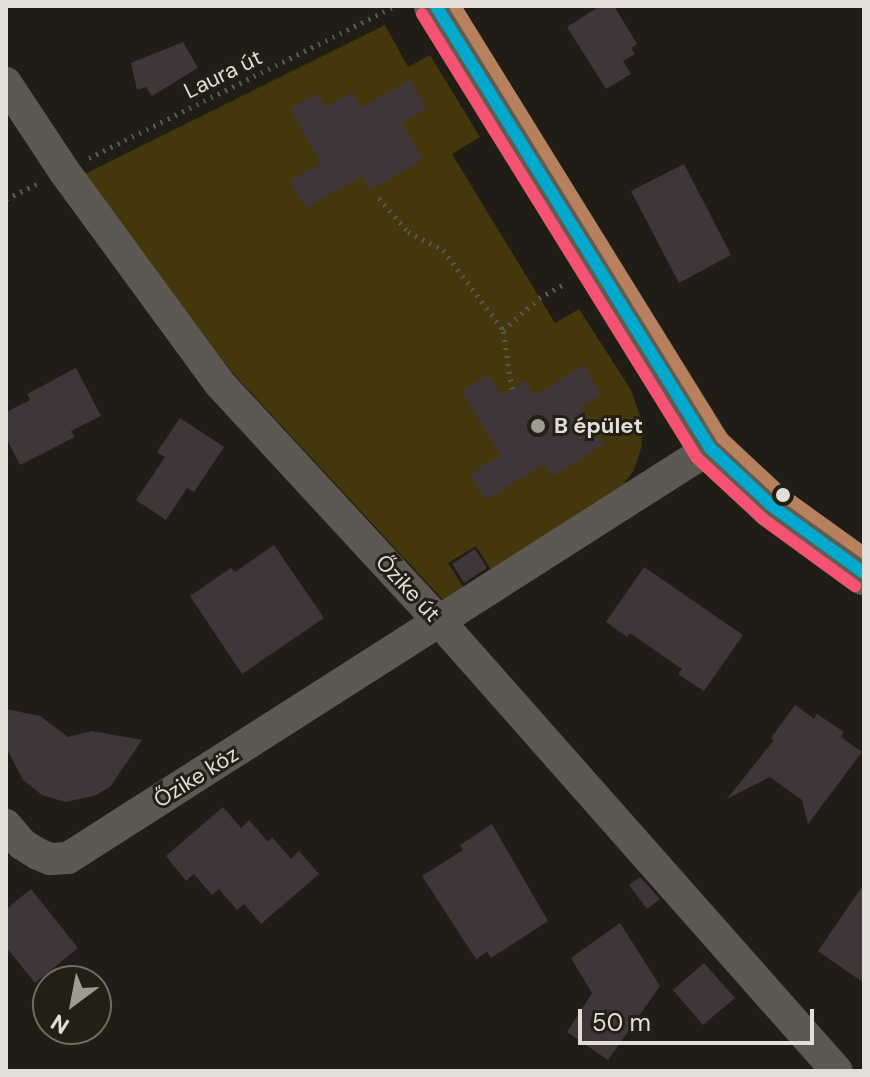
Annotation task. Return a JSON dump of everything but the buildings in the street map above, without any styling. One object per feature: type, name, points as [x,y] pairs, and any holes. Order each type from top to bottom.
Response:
[{"type":"street","points":[[436,6],[710,448],[772,506],[864,573]]},
{"type":"street","name":"Őzike út","points":[[6,83],[64,171],[220,384],[440,622],[837,1071]]},
{"type":"street","name":"Őzike köz","points":[[6,825],[22,844],[38,854],[50,859],[68,858],[710,448]]},
{"type":"path","name":"Laura út","points":[[64,171],[395,6]]},
{"type":"path","points":[[379,198],[408,232],[443,250],[503,330],[512,389]]},
{"type":"path","points":[[503,330],[539,298],[595,266]]},
{"type":"shaded area","points":[[385,25],[408,67],[430,55],[480,137],[452,154],[555,323],[579,309],[631,390],[640,416],[642,445],[634,470],[623,485],[491,570],[476,546],[448,563],[464,588],[444,601],[230,370],[85,174]]},
{"type":"transit line","points":[[436,6],[710,448],[772,506],[864,573]]},
{"type":"transit line","points":[[455,6],[722,438],[782,494],[864,553]]},
{"type":"transit line","points":[[422,14],[697,458],[763,519],[855,586]]},
{"type":"place","name":"B épület","points":[[538,426]]}]
